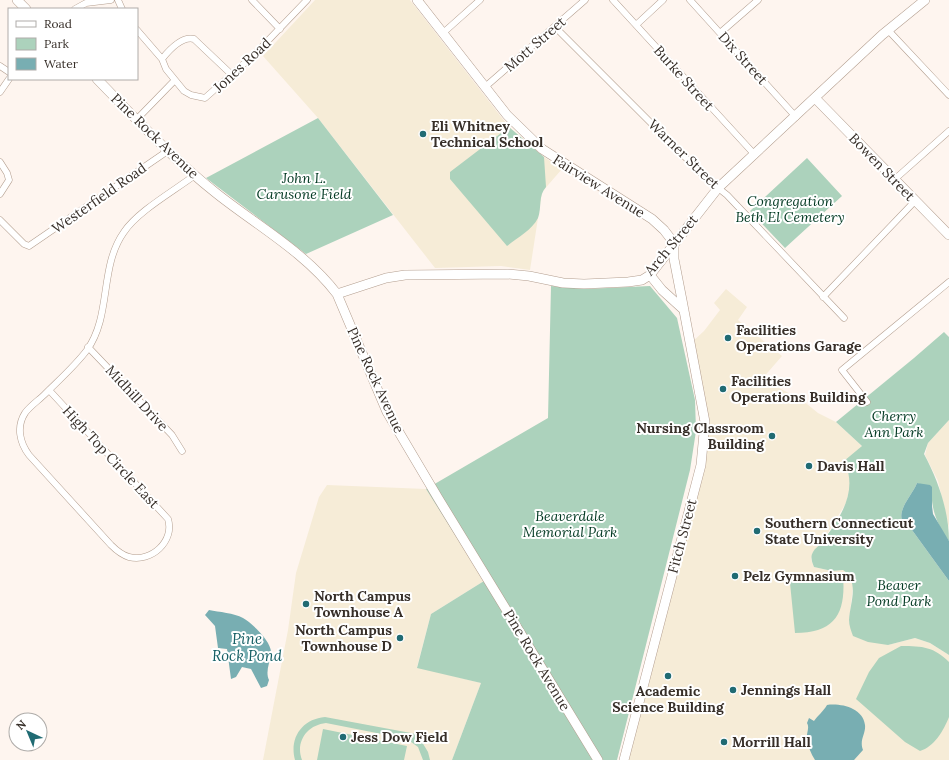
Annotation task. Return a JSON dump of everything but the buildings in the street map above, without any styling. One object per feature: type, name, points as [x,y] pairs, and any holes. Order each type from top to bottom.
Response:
[{"type":"street","points":[[16,0],[25,8]]},
{"type":"street","points":[[77,8],[86,3],[111,0]]},
{"type":"street","points":[[252,0],[280,29]]},
{"type":"street","name":"Jones Road","points":[[174,81],[191,95],[205,98],[232,75],[280,29],[307,0]]},
{"type":"street","name":"Fairview Avenue","points":[[417,0],[515,125],[542,149],[652,219],[664,230],[674,243]]},
{"type":"street","points":[[443,33],[480,0]]},
{"type":"street","name":"Mott Street","points":[[485,87],[585,0]]},
{"type":"street","name":"Burke Street","points":[[613,0],[755,155]]},
{"type":"street","points":[[636,25],[663,0]]},
{"type":"street","name":"Dix Street","points":[[690,0],[796,117]]},
{"type":"street","points":[[720,33],[758,0]]},
{"type":"street","name":"Arch Street","points":[[337,294],[386,278],[405,275],[508,274],[529,276],[563,283],[584,284],[642,280],[650,275],[718,188],[888,30],[925,0]]},
{"type":"street","name":"Warner Street","points":[[555,27],[718,188],[844,318]]},
{"type":"street","points":[[888,30],[949,95]]},
{"type":"street","points":[[137,119],[174,81],[166,69],[162,59],[138,31]]},
{"type":"street","points":[[162,59],[168,51],[182,41],[189,38],[194,39],[232,75]]},
{"type":"street","points":[[0,92],[8,80]]},
{"type":"street","name":"Pine Rock Avenue","points":[[98,80],[195,175],[293,251],[328,282],[337,294],[391,418],[438,498],[598,760]]},
{"type":"street","name":"Bowen Street","points":[[815,98],[949,235]]},
{"type":"street","points":[[895,179],[949,131]]},
{"type":"street","name":"Westerfield Road","points":[[0,220],[24,244],[29,246],[169,150]]},
{"type":"street","points":[[0,162],[8,173],[9,180],[0,194]]},
{"type":"street","points":[[49,390],[88,347],[105,301],[112,254],[118,240],[135,220],[195,175]]},
{"type":"street","points":[[823,297],[915,201]]},
{"type":"street","name":"Fitch Street","points":[[624,760],[701,465],[705,422],[674,259],[674,243]]},
{"type":"street","points":[[650,275],[662,290],[684,310]]},
{"type":"street","points":[[867,402],[842,370],[949,282]]},
{"type":"street","name":"Midhill Drive","points":[[88,347],[172,435],[182,451]]},
{"type":"street","name":"High Top Circle East","points":[[49,390],[168,519],[170,526],[168,536],[152,555],[140,558],[129,557],[119,552],[29,455],[20,440],[20,431],[25,414],[49,390]]},
{"type":"shaded area","name":"Eli Whitney Technical School","points":[[315,0],[410,0],[509,127],[544,157],[562,169],[542,192],[530,270],[501,266],[435,268],[318,118],[263,56]]},
{"type":"shaded area","name":"Southern Connecticut State University","points":[[726,289],[747,307],[738,320],[782,356],[762,379],[802,400],[818,413],[836,422],[862,446],[847,468],[851,484],[846,503],[821,544],[813,552],[811,559],[814,567],[832,571],[843,570],[849,574],[853,586],[849,622],[888,645],[915,638],[930,643],[949,655],[949,760],[624,760],[701,465],[705,422],[691,343],[704,331],[720,310],[714,303]]},
{"type":"shaded area","points":[[949,420],[949,528],[938,481],[925,455],[928,443]]},
{"type":"shaded area","points":[[327,485],[426,489],[484,581],[431,614],[417,667],[481,683],[452,760],[263,760],[288,630],[296,573],[319,497]]},
{"type":"green space","name":"John L. Carusone Field","points":[[318,118],[393,215],[306,254],[206,178]]},
{"type":"green space","points":[[509,127],[544,157],[546,187],[542,194],[538,218],[528,230],[507,246],[450,179],[450,172]]},
{"type":"green space","name":"Congregation Beth El Cemetery","points":[[807,158],[842,196],[785,248],[750,211]]},
{"type":"green space","name":"Beaverdale Memorial Park","points":[[551,286],[586,289],[650,286],[677,318],[695,400],[696,431],[690,470],[617,760],[452,760],[481,683],[417,668],[431,614],[484,581],[426,489],[548,418]]},
{"type":"green space","name":"Beaver Pond Park","points":[[944,332],[949,337],[949,420],[928,443],[924,454],[934,474],[942,496],[947,518],[949,541],[935,516],[932,502],[932,488],[917,483],[901,514],[905,525],[912,530],[949,581],[949,655],[930,643],[915,638],[888,645],[868,642],[853,636],[849,620],[853,593],[851,580],[843,570],[832,571],[814,567],[811,558],[814,551],[835,524],[845,504],[849,483],[848,472],[844,461],[862,446],[836,422]]},
{"type":"green space","points":[[843,575],[843,600],[836,618],[829,625],[820,629],[809,632],[795,633],[790,583],[794,579]]},
{"type":"green space","points":[[901,646],[928,648],[944,657],[949,662],[949,717],[934,742],[930,746],[920,751],[905,742],[856,699],[869,672],[879,658]]},
{"type":"green space","points":[[325,717],[427,736],[425,742],[422,742],[428,752],[430,760],[423,760],[418,747],[407,739],[326,723],[319,724],[308,731],[304,736],[300,747],[302,760],[295,760],[294,744],[299,731],[310,721]]},
{"type":"green space","name":"Jess Dow Field","points":[[323,729],[407,746],[404,760],[317,760]]},
{"type":"water","points":[[917,483],[930,485],[932,487],[933,514],[949,541],[949,581],[912,530],[905,525],[902,520],[901,514],[903,508]]},
{"type":"water","name":"Pine Rock Pond","points":[[209,610],[243,618],[256,628],[265,638],[271,653],[268,670],[269,680],[267,686],[261,688],[251,669],[242,667],[236,677],[231,679],[227,649],[218,648],[215,626],[205,615]]},
{"type":"water","points":[[827,705],[845,706],[856,711],[863,719],[865,728],[862,743],[863,750],[854,760],[815,760],[812,755],[807,739],[807,723],[809,718],[814,721]]},
{"type":"place","name":"Eli Whitney Technical School","points":[[423,134]]},
{"type":"place","name":"Facilities Operations Garage","points":[[728,338]]},
{"type":"place","name":"Facilities Operations Building","points":[[723,389]]},
{"type":"place","name":"Nursing Classroom Building","points":[[772,436]]},
{"type":"place","name":"Davis Hall","points":[[809,466]]},
{"type":"place","name":"Southern Connecticut State University","points":[[757,531]]},
{"type":"place","name":"Pelz Gymnasium","points":[[735,576]]},
{"type":"place","name":"North Campus Townhouse A","points":[[306,604]]},
{"type":"place","name":"North Campus Townhouse D","points":[[400,638]]},
{"type":"place","name":"Academic Science Building","points":[[668,676]]},
{"type":"place","name":"Jennings Hall","points":[[733,690]]},
{"type":"place","name":"Jess Dow Field","points":[[343,737]]},
{"type":"place","name":"Morrill Hall","points":[[724,742]]},
{"type":"park label","name":"Cherry Ann Park","points":[[894,424]]}]
